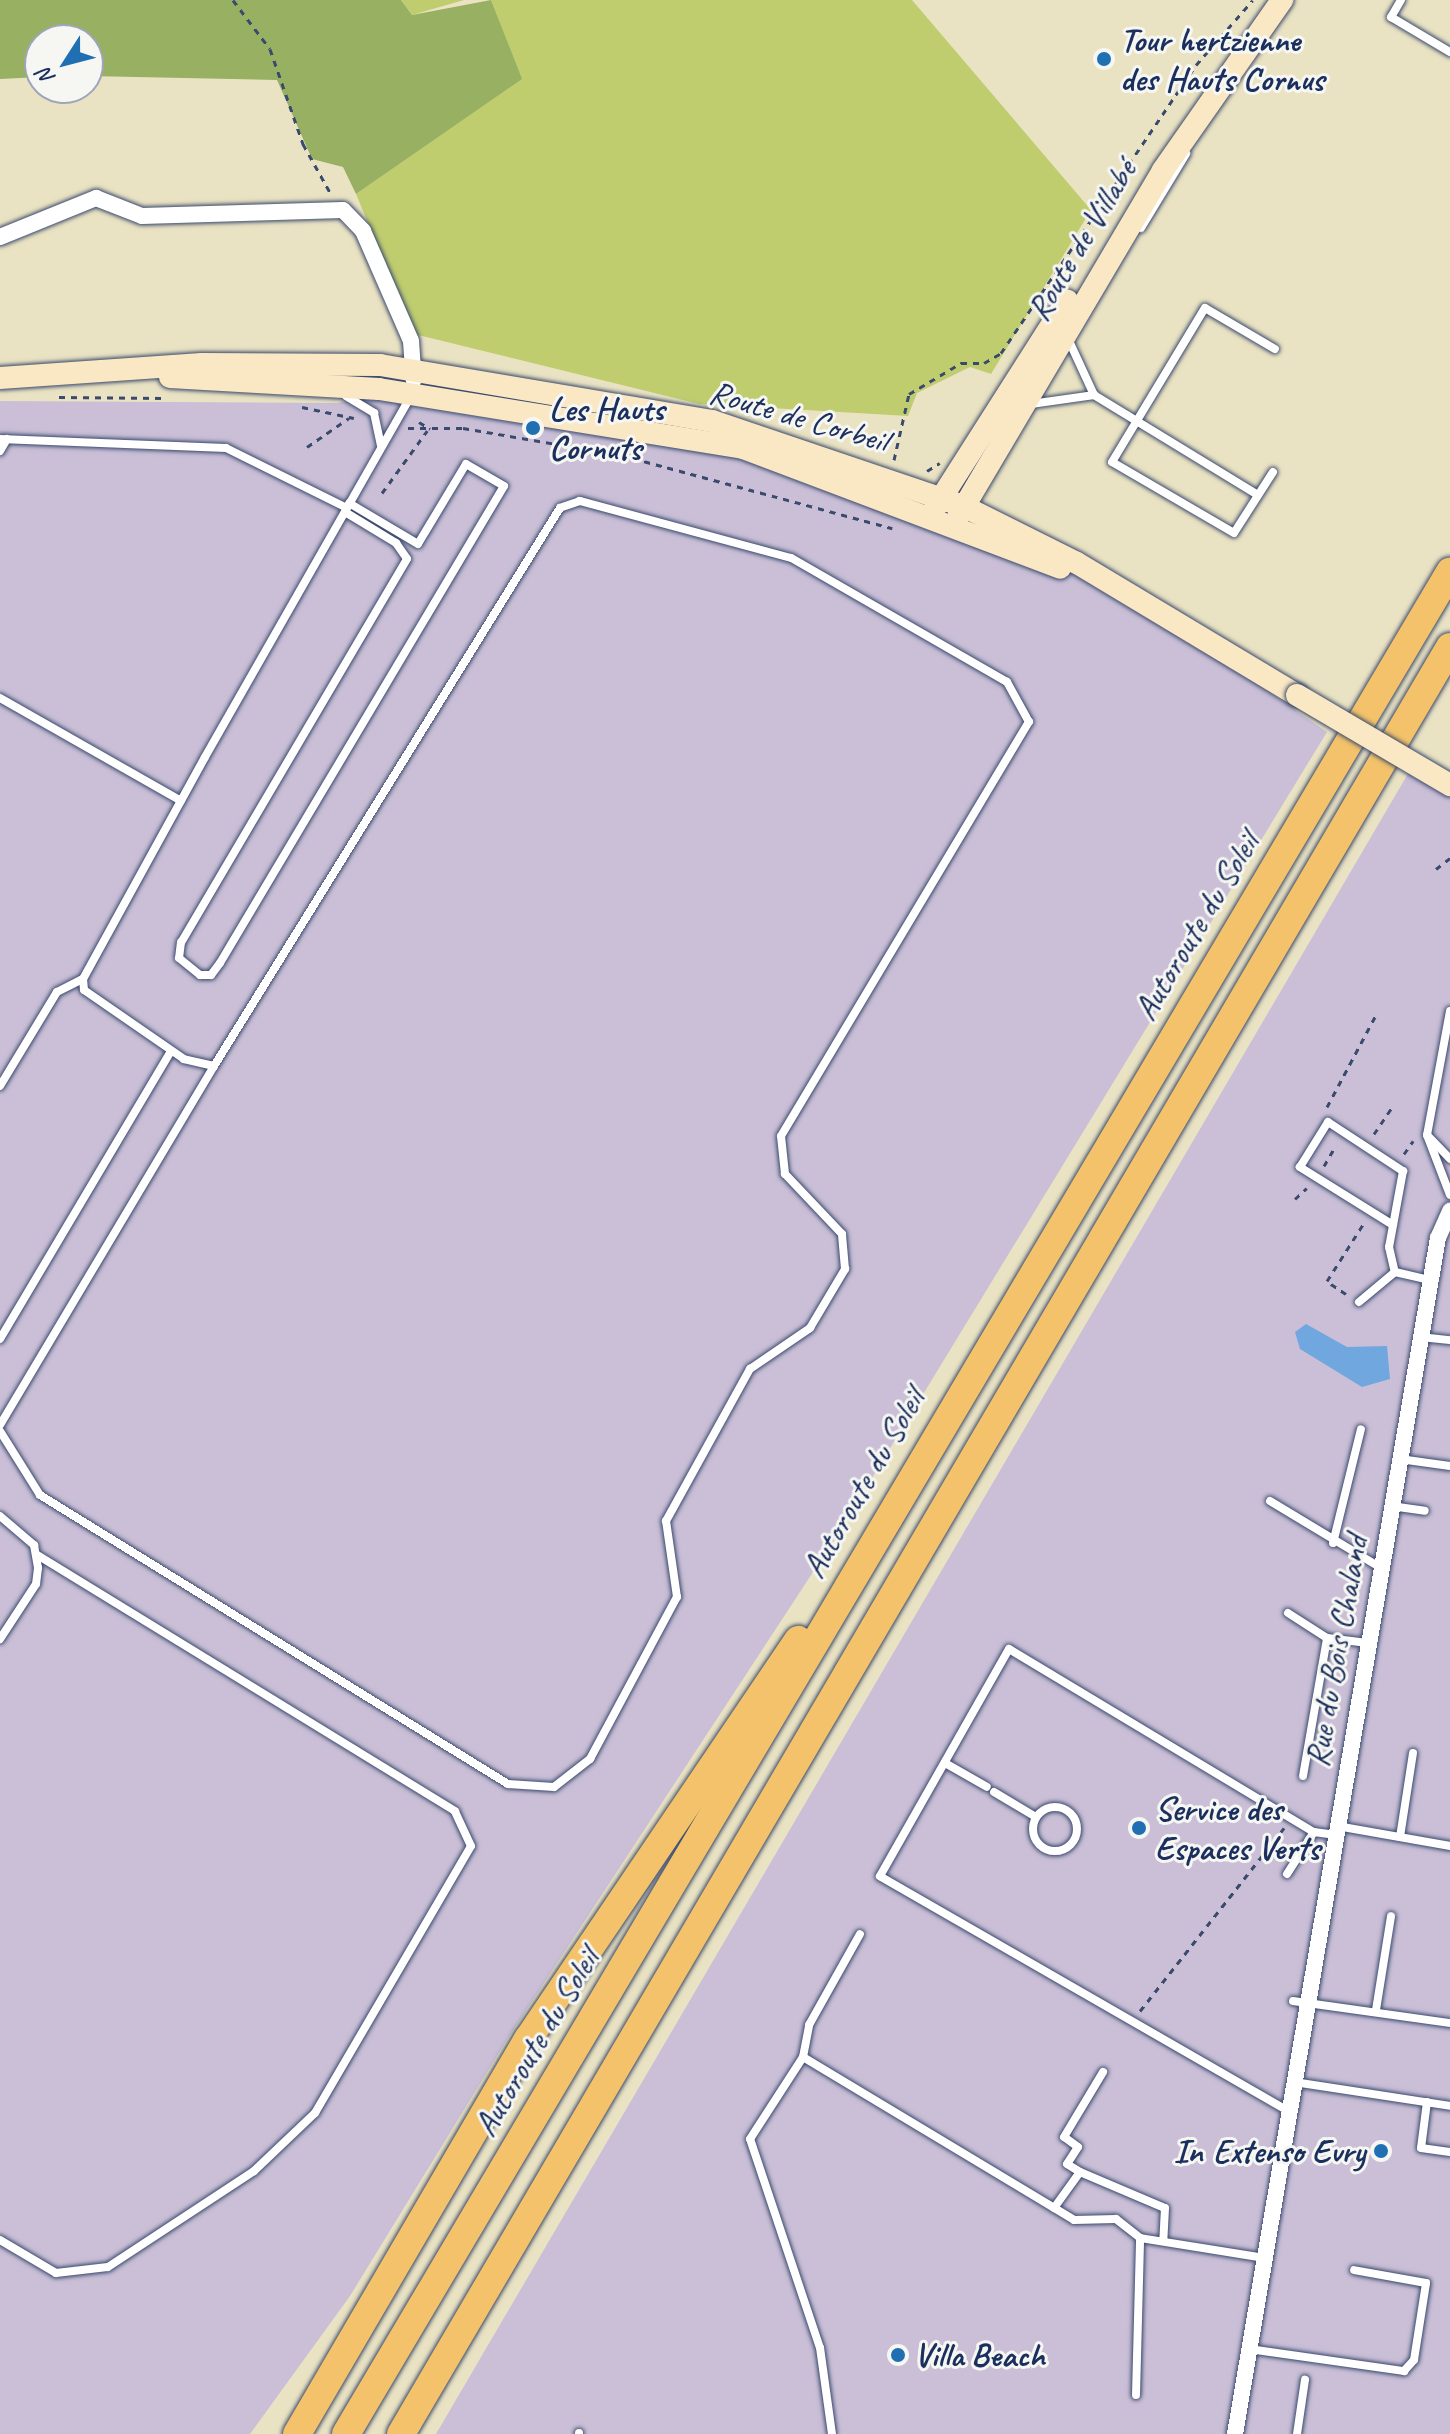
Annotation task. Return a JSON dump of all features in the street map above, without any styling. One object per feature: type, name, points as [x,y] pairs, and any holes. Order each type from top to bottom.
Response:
[{"type":"highway","name":"Autoroute du Soleil","points":[[346,2434],[854,1567],[1450,572]]},
{"type":"highway","points":[[401,2434],[1450,647]]},
{"type":"highway","points":[[280,2434],[361,2315],[631,1880],[752,1700],[854,1567]]},
{"type":"highway","points":[[297,2434],[361,2315]]},
{"type":"street","name":"Route de Villabé","points":[[936,506],[1266,0]]},
{"type":"street","name":"Route de Villabé","points":[[958,516],[1014,415],[1220,85],[1282,0]]},
{"type":"street","points":[[0,237],[96,198],[142,216],[343,210],[363,231],[411,341],[413,394]]},
{"type":"street","name":"Route de Corbeil","points":[[0,378],[136,373],[291,362],[414,371],[712,421],[936,506],[1132,596],[1450,785]]},
{"type":"street","name":"Route de Corbeil","points":[[136,373],[298,396],[413,394],[743,448],[910,506],[936,506]]},
{"type":"street","name":"Rue du Bois Chaland","points":[[1235,2434],[1290,2112],[1294,2082],[1292,2053],[1300,2002],[1336,1831],[1430,1280],[1450,1211]]},
{"type":"lane","points":[[1401,0],[1391,17],[1450,52]]},
{"type":"lane","points":[[1014,415],[1037,399],[1180,166],[1220,85]]},
{"type":"lane","points":[[1273,472],[1234,533],[1112,462],[1205,308],[1275,349]]},
{"type":"lane","points":[[1070,343],[1094,395],[1258,495]]},
{"type":"lane","points":[[0,1086],[57,992],[83,979],[381,445],[413,394]]},
{"type":"lane","points":[[1037,399],[1094,395]]},
{"type":"lane","points":[[298,396],[367,407],[379,421],[381,445]]},
{"type":"lane","points":[[0,451],[4,439],[226,448],[347,508],[418,544],[466,464],[504,486],[220,963],[211,975],[200,975],[179,958],[181,942],[407,559],[396,543],[347,508]]},
{"type":"lane","points":[[580,501],[791,558],[1007,682],[1024,705],[1029,722],[781,1136],[785,1174],[842,1234],[845,1269],[810,1328],[750,1369],[666,1521],[677,1597],[574,1778],[534,1789],[508,1784],[40,1495],[0,1428],[214,1066],[560,508],[580,501]]},
{"type":"lane","points":[[0,698],[181,801]]},
{"type":"lane","points":[[83,979],[90,998],[171,1051],[214,1066]]},
{"type":"lane","points":[[1450,1011],[1427,1135],[1450,1195]]},
{"type":"lane","points":[[0,1339],[171,1051]]},
{"type":"lane","points":[[1393,1225],[1300,1167],[1328,1122],[1403,1171],[1393,1225],[1395,1272]]},
{"type":"lane","points":[[1427,1135],[1450,1159]]},
{"type":"lane","points":[[1395,1272],[1430,1280]]},
{"type":"lane","points":[[1359,1302],[1395,1272]]},
{"type":"lane","points":[[1420,1337],[1450,1340]]},
{"type":"lane","points":[[1333,1543],[1361,1429]]},
{"type":"lane","points":[[1399,1459],[1450,1466]]},
{"type":"lane","points":[[1270,1501],[1333,1543],[1381,1568]]},
{"type":"lane","points":[[1391,1506],[1425,1511]]},
{"type":"lane","points":[[0,1516],[38,1555],[455,1811],[471,1846],[315,2113],[254,2171],[108,2267],[56,2273],[0,2240]]},
{"type":"lane","points":[[0,1639],[36,1584],[38,1555]]},
{"type":"lane","points":[[1288,1613],[1327,1638],[1368,1643]]},
{"type":"lane","points":[[1303,1776],[1327,1638]]},
{"type":"lane","points":[[1290,2112],[1131,2024],[880,1876],[1009,1649],[1314,1832],[1400,1837],[1450,1846]]},
{"type":"lane","points":[[1400,1837],[1413,1753]]},
{"type":"lane","points":[[945,1763],[1036,1817]]},
{"type":"lane","points":[[1054,1807],[1067,1810],[1078,1827],[1074,1841],[1047,1850],[1036,1839],[1036,1817],[1054,1807]]},
{"type":"lane","points":[[1287,1874],[1314,1832]]},
{"type":"lane","points":[[1376,2010],[1391,1916]]},
{"type":"lane","points":[[832,2434],[820,2348],[750,2139],[803,2057],[809,2025],[860,1934]]},
{"type":"lane","points":[[1300,2002],[1376,2010],[1450,2023]]},
{"type":"lane","points":[[803,2057],[1074,2220],[1116,2219],[1140,2238],[1265,2258]]},
{"type":"lane","points":[[1103,2072],[1064,2137],[1078,2147],[1067,2164],[1165,2208],[1163,2241]]},
{"type":"lane","points":[[1294,2082],[1450,2106]]},
{"type":"lane","points":[[1427,2102],[1421,2148],[1450,2152]]},
{"type":"lane","points":[[1054,2208],[1080,2172]]},
{"type":"lane","points":[[1136,2395],[1140,2238]]},
{"type":"lane","points":[[1249,2349],[1404,2371],[1414,2360],[1426,2283],[1354,2270]]},
{"type":"lane","points":[[1297,2434],[1305,2380]]},
{"type":"path","points":[[233,0],[270,49],[303,144],[343,210]]},
{"type":"path","points":[[892,472],[909,394],[961,363],[984,363],[1001,353],[1196,65],[1253,0]]},
{"type":"path","points":[[47,396],[174,398]]},
{"type":"path","points":[[298,396],[351,417],[365,418]]},
{"type":"path","points":[[307,447],[359,412]]},
{"type":"path","points":[[382,493],[416,436],[443,421]]},
{"type":"path","points":[[419,422],[430,429]]},
{"type":"path","points":[[414,429],[621,455],[863,524],[891,528],[910,506]]},
{"type":"path","points":[[1436,869],[1450,858]]},
{"type":"path","points":[[1376,1015],[1324,1105],[1373,1135],[1392,1107]]},
{"type":"path","points":[[1295,1199],[1317,1177],[1349,1121]]},
{"type":"path","points":[[1131,2024],[1291,1817]]},
{"type":"shaded area","points":[[415,387],[483,395],[933,504],[1131,597],[1327,732],[836,1537],[508,2038],[350,2296],[250,2434],[0,2434],[0,401],[337,403]]},
{"type":"shaded area","points":[[1409,772],[1450,797],[1450,2434],[436,2434]]},
{"type":"green space","points":[[0,0],[401,0],[412,15],[491,0],[522,79],[356,194],[343,167],[312,159],[277,80],[104,76],[104,24],[24,24],[24,78],[0,79]]},
{"type":"green space","points":[[401,0],[464,0],[412,15]]},
{"type":"green space","points":[[491,0],[912,0],[1091,210],[991,374],[970,367],[917,393],[908,416],[699,404],[414,334],[356,194],[521,79]]},
{"type":"water","points":[[1306,1324],[1347,1347],[1387,1346],[1390,1379],[1362,1387],[1300,1349],[1295,1332]]},
{"type":"place","name":"Tour hertzienne des Hauts Cornus","points":[[1104,59]]},
{"type":"place","name":"Les Hauts Cornuts","points":[[533,428]]},
{"type":"place","name":"Service des Espaces Verts","points":[[1139,1828]]},
{"type":"place","name":"In Extenso Evry","points":[[1381,2151]]},
{"type":"place","name":"Villa Beach","points":[[898,2355]]}]
